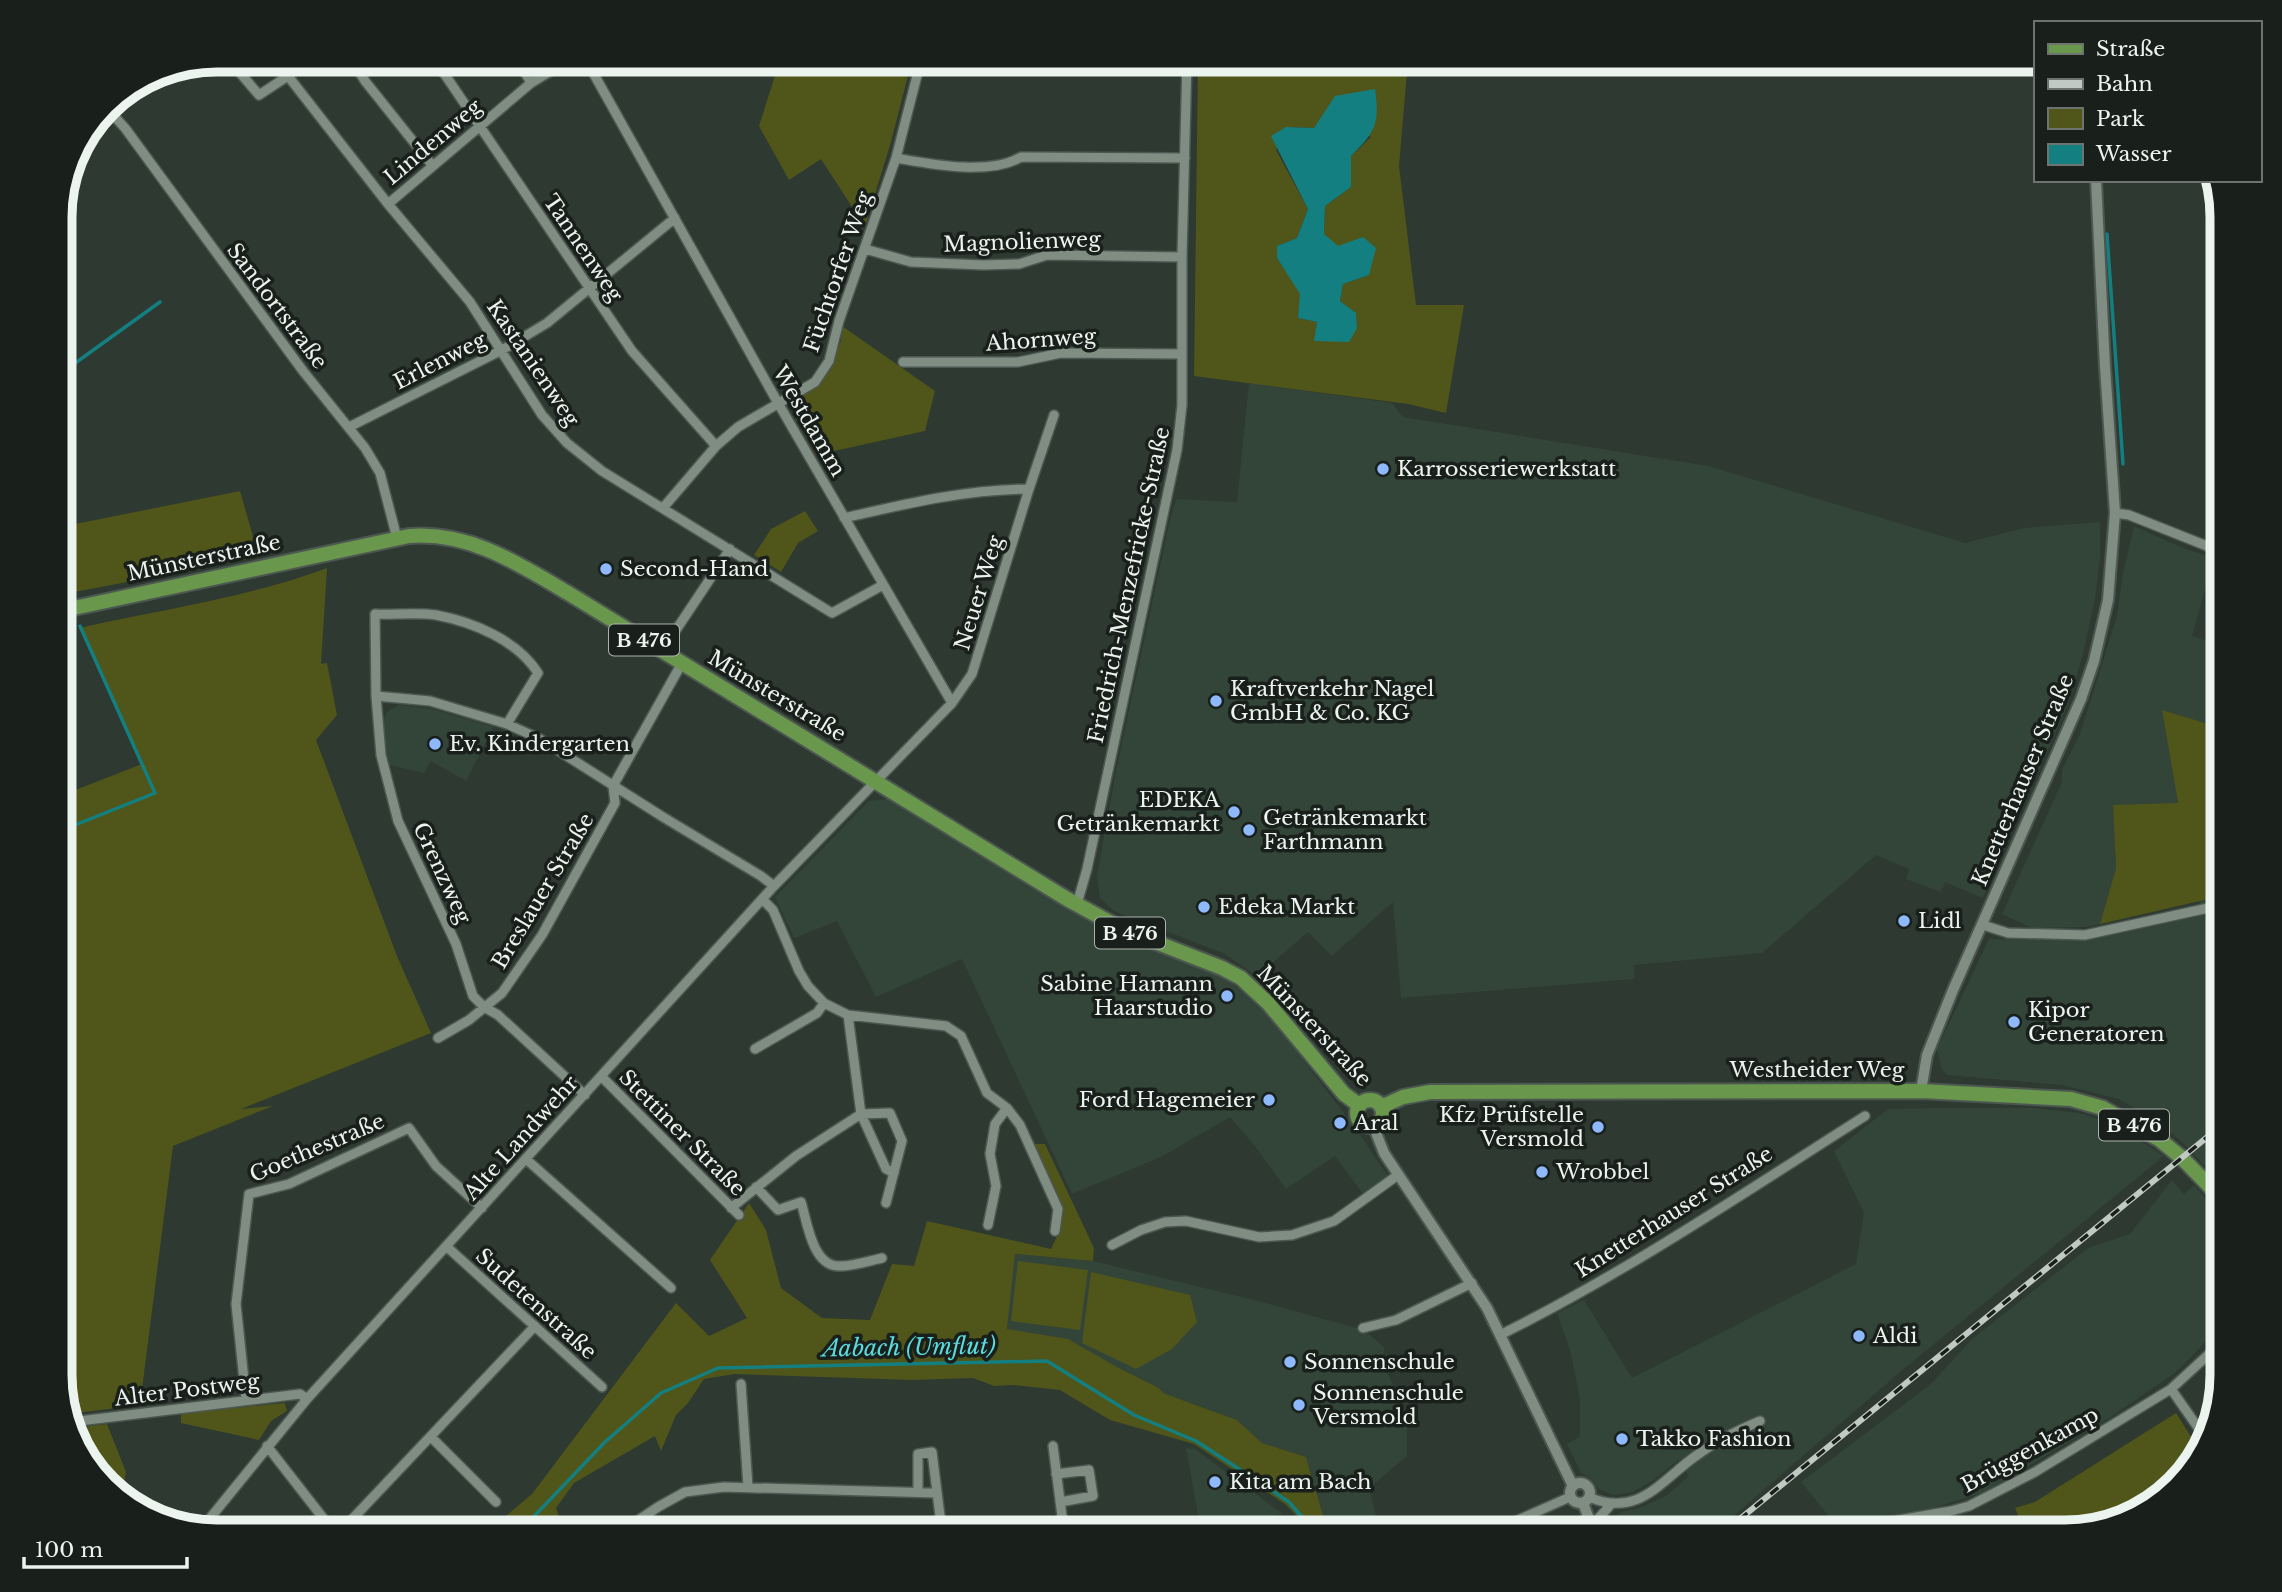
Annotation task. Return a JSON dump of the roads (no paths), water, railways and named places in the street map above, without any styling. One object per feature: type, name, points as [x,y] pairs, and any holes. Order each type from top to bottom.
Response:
[{"type":"main road","name":"Münsterstraße","points":[[72,608],[397,538],[434,535],[494,552],[542,578],[1077,905],[1122,929],[1241,978],[1268,1003],[1344,1094],[1359,1105]]},
{"type":"main road","name":"Westheider Weg","points":[[1381,1107],[1403,1097],[1430,1092],[1921,1091],[2062,1098],[2091,1104],[2118,1115],[2166,1144],[2210,1187]]},
{"type":"main road","points":[[1370,1100],[1381,1107],[1381,1118],[1373,1125],[1365,1125],[1359,1120],[1359,1105],[1370,1100]]},
{"type":"street","points":[[239,72],[259,96],[292,72]]},
{"type":"street","points":[[359,72],[432,165]]},
{"type":"street","name":"Tannenweg","points":[[443,72],[632,351],[716,446]]},
{"type":"street","points":[[525,72],[531,83]]},
{"type":"street","name":"Lindenweg","points":[[388,204],[531,83],[549,72]]},
{"type":"street","name":"Westdamm","points":[[593,72],[778,403],[952,703]]},
{"type":"street","name":"Füchtorfer Weg","points":[[663,508],[716,446],[738,426],[815,382],[829,360],[839,321],[896,158],[917,72]]},
{"type":"street","name":"Friedrich-Menzefricke-Straße","points":[[1077,905],[1177,450],[1182,405],[1186,72]]},
{"type":"street","name":"Kastanienweg","points":[[288,76],[388,204],[470,302],[542,415],[567,443],[602,471],[832,613],[883,585]]},
{"type":"street","name":"Sandortstraße","points":[[114,115],[303,371],[349,427],[380,473],[397,538]]},
{"type":"street","points":[[896,158],[947,167],[1008,165],[1021,157],[1185,158]]},
{"type":"street","name":"Knetterhauser Straße","points":[[1921,1091],[1927,1055],[2067,736],[2094,661],[2108,600],[2115,513],[2096,182]]},
{"type":"street","name":"Erlenweg","points":[[349,427],[502,350],[547,323],[675,218]]},
{"type":"street","name":"Magnolienweg","points":[[865,249],[911,262],[983,265],[1018,264],[1047,255],[1182,257]]},
{"type":"street","name":"Ahornweg","points":[[903,362],[1018,362],[1061,352],[1182,354]]},
{"type":"street","name":"Neuer Weg","points":[[952,703],[972,674],[1054,415]]},
{"type":"street","points":[[844,518],[903,504],[993,489],[1030,489]]},
{"type":"street","points":[[2115,513],[2129,515],[2210,547]]},
{"type":"street","points":[[662,651],[730,549]]},
{"type":"street","name":"Grenzweg","points":[[507,724],[538,673],[529,659],[491,632],[435,615],[375,614],[376,696],[381,755],[398,821],[456,944],[473,996],[484,1007],[498,1014],[585,1095]]},
{"type":"street","name":"Breslauer Straße","points":[[438,1038],[469,1020],[502,993],[542,935],[615,803],[613,786],[682,663]]},
{"type":"street","points":[[376,696],[430,701],[507,724],[540,740],[774,886]]},
{"type":"street","points":[[877,782],[952,703]]},
{"type":"street","name":"Alte Landwehr","points":[[209,1520],[307,1399],[774,886],[877,782]]},
{"type":"street","points":[[762,899],[773,910],[799,971],[808,986],[824,1003],[848,1015],[946,1026],[961,1035],[987,1093],[1007,1108],[1020,1125],[1058,1209],[1055,1231]]},
{"type":"street","points":[[1983,925],[2008,933],[2085,935],[2210,908]]},
{"type":"street","points":[[755,1049],[817,1013],[824,1003]]},
{"type":"street","points":[[848,1015],[861,1114],[886,1169],[894,1173]]},
{"type":"street","name":"Stettiner Straße","points":[[601,1076],[735,1212],[757,1187]]},
{"type":"street","points":[[988,1225],[996,1186],[990,1154],[995,1124],[1007,1108]]},
{"type":"street","points":[[882,1258],[837,1267],[828,1263],[814,1246],[801,1202],[778,1210],[757,1187],[796,1156],[861,1114],[890,1114],[902,1141],[887,1203]]},
{"type":"street","name":"Knetterhauser Straße","points":[[1500,1335],[1623,1269],[1865,1116]]},
{"type":"street","points":[[1373,1125],[1384,1153],[1472,1283],[1500,1335],[1572,1491],[1574,1502],[1586,1500],[1612,1503],[1638,1499],[1649,1494],[1721,1438],[1760,1421]]},
{"type":"street","name":"Goethestraße","points":[[246,1399],[236,1304],[249,1194],[289,1184],[409,1128],[436,1166],[481,1208]]},
{"type":"street","points":[[526,1159],[671,1288]]},
{"type":"street","points":[[1112,1245],[1140,1230],[1165,1222],[1186,1221],[1259,1237],[1292,1236],[1334,1221],[1398,1175]]},
{"type":"street","name":"Sudetenstraße","points":[[446,1246],[602,1387]]},
{"type":"street","points":[[1363,1328],[1396,1320],[1472,1283]]},
{"type":"street","points":[[351,1520],[535,1326]]},
{"type":"street","name":"Brüggenkamp","points":[[1893,1520],[1969,1506],[2035,1472],[2171,1389],[2210,1353]]},
{"type":"street","points":[[741,1384],[748,1487]]},
{"type":"street","points":[[2171,1389],[2199,1430]]},
{"type":"street","name":"Alter Postweg","points":[[80,1421],[246,1399],[300,1394],[307,1399]]},
{"type":"street","points":[[430,1437],[496,1502]]},
{"type":"street","points":[[267,1446],[325,1520]]},
{"type":"street","points":[[1053,1446],[1062,1520]]},
{"type":"street","points":[[918,1491],[918,1454],[932,1452],[940,1520]]},
{"type":"street","points":[[1056,1474],[1089,1470],[1093,1496],[1060,1502]]},
{"type":"street","points":[[1515,1520],[1572,1491],[1579,1483],[1589,1490],[1586,1500],[1591,1520]]},
{"type":"street","points":[[638,1520],[685,1492],[724,1487],[936,1493]]},
{"type":"street","points":[[1598,1520],[1612,1503]]},
{"type":"water","points":[[1375,89],[1376,119],[1366,140],[1351,156],[1351,187],[1325,206],[1324,234],[1338,246],[1363,237],[1376,248],[1369,275],[1343,284],[1340,301],[1356,313],[1357,328],[1349,342],[1314,341],[1317,322],[1298,318],[1300,294],[1277,258],[1277,246],[1297,238],[1308,209],[1271,136],[1286,127],[1314,128],[1335,96]]},
{"type":"waterway","points":[[2107,234],[2123,464]]},
{"type":"waterway","points":[[72,365],[160,302]]},
{"type":"waterway","points":[[72,826],[155,793],[80,626]]},
{"type":"waterway","name":"Aabach (Umflut)","points":[[530,1520],[605,1442],[661,1393],[718,1368],[1047,1361],[1134,1415],[1196,1441],[1289,1502],[1303,1520]]},
{"type":"railway","points":[[1739,1520],[2210,1135]]},
{"type":"place","name":"Karrosseriewerkstatt","points":[[1383,469]]},
{"type":"place","name":"Second-Hand","points":[[606,569]]},
{"type":"place","name":"Kraftverkehr Nagel GmbH & Co. KG","points":[[1216,701]]},
{"type":"place","name":"Ev. Kindergarten","points":[[435,744]]},
{"type":"place","name":"EDEKA Getränkemarkt","points":[[1234,812]]},
{"type":"place","name":"Getränkemarkt Farthmann","points":[[1249,830]]},
{"type":"place","name":"Edeka Markt","points":[[1204,907]]},
{"type":"place","name":"Lidl","points":[[1904,921]]},
{"type":"place","name":"Sabine Hamann Haarstudio","points":[[1227,996]]},
{"type":"place","name":"Kipor Generatoren","points":[[2014,1022]]},
{"type":"place","name":"Ford Hagemeier","points":[[1269,1100]]},
{"type":"place","name":"Aral","points":[[1340,1123]]},
{"type":"place","name":"Kfz Prüfstelle Versmold","points":[[1598,1127]]},
{"type":"place","name":"Wrobbel","points":[[1542,1172]]},
{"type":"place","name":"Aldi","points":[[1859,1336]]},
{"type":"place","name":"Sonnenschule","points":[[1290,1362]]},
{"type":"place","name":"Sonnenschule Versmold","points":[[1299,1405]]},
{"type":"place","name":"Takko Fashion","points":[[1622,1439]]},
{"type":"place","name":"Kita am Bach","points":[[1215,1482]]}]
